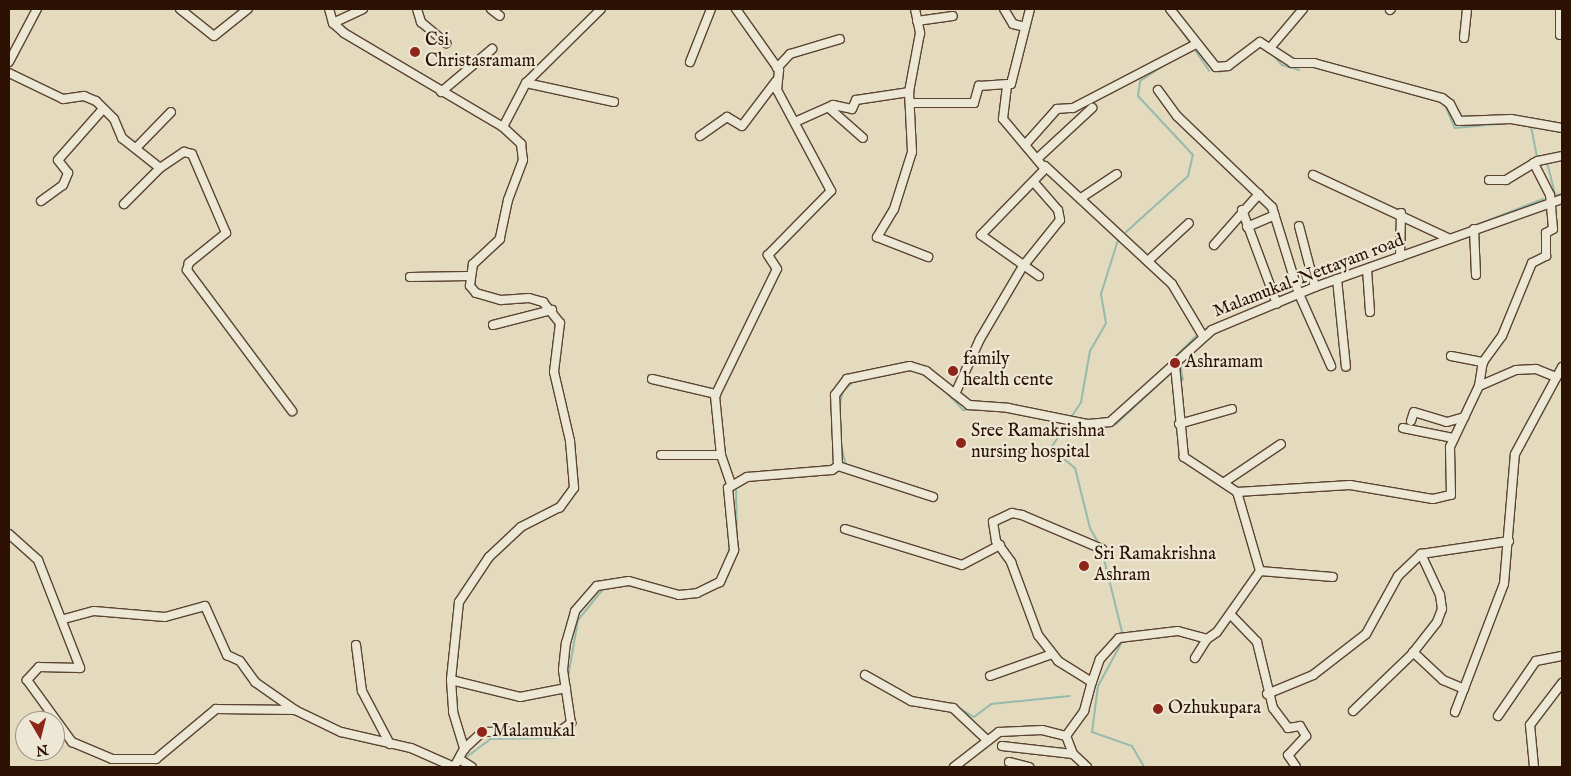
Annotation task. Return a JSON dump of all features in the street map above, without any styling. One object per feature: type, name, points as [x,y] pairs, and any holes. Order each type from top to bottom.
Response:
[{"type":"street","points":[[9,62],[37,9]]},
{"type":"street","points":[[180,9],[214,36],[248,9]]},
{"type":"street","points":[[329,9],[333,23],[440,92],[502,127],[521,144],[523,160],[500,239],[474,264],[469,276],[476,293],[501,300],[530,298],[552,310],[560,323],[554,372],[570,441],[574,488],[560,507],[522,527],[473,577],[459,602],[451,680],[453,712],[464,749]]},
{"type":"street","points":[[333,23],[363,9]]},
{"type":"street","points":[[417,9],[421,22],[446,43]]},
{"type":"street","points":[[491,9],[500,16]]},
{"type":"street","points":[[502,127],[526,83],[601,9]]},
{"type":"street","points":[[690,62],[710,9]]},
{"type":"street","points":[[736,9],[777,68]]},
{"type":"street","points":[[915,9],[919,40],[909,92],[911,104],[908,169],[877,239],[928,257]]},
{"type":"street","points":[[1004,9],[1012,24],[1025,27]]},
{"type":"street","points":[[911,104],[974,104],[980,86],[1007,86],[1014,81],[1020,62],[1025,27],[1030,9]]},
{"type":"street","points":[[1170,9],[1192,46],[1218,67],[1238,60],[1257,42],[1295,64],[1314,63],[1442,98],[1450,104],[1459,121],[1511,119],[1562,128]]},
{"type":"street","points":[[1270,48],[1303,9]]},
{"type":"street","points":[[1464,38],[1467,9]]},
{"type":"street","points":[[1560,9],[1560,35]]},
{"type":"street","points":[[917,21],[953,16]]},
{"type":"street","points":[[731,484],[721,455],[716,394],[777,269],[768,255],[831,191],[776,81],[777,68],[790,54],[840,39]]},
{"type":"street","points":[[1025,145],[1057,109],[1073,108],[1192,46]]},
{"type":"street","points":[[440,92],[492,49]]},
{"type":"street","points":[[9,73],[63,99],[84,96],[103,108],[118,124],[122,138],[160,168]]},
{"type":"street","points":[[700,136],[726,117],[742,126],[776,81]]},
{"type":"street","points":[[526,83],[614,102]]},
{"type":"street","points":[[1007,86],[1003,119],[1045,166],[1150,260],[1172,284],[1203,336]]},
{"type":"street","points":[[1158,90],[1177,116],[1259,194],[1274,215],[1298,294],[1331,366]]},
{"type":"street","points":[[795,122],[829,108],[852,109],[856,100],[909,92]]},
{"type":"street","points":[[41,201],[63,184],[68,173],[58,160],[103,108]]},
{"type":"street","points":[[829,108],[863,138]]},
{"type":"street","points":[[1038,158],[1092,108]]},
{"type":"street","points":[[136,148],[171,112]]},
{"type":"street","points":[[124,204],[160,168],[184,152],[192,154],[226,233],[188,262],[187,270],[292,411]]},
{"type":"street","points":[[1489,180],[1506,180],[1534,163],[1562,156]]},
{"type":"street","points":[[1238,492],[1350,485],[1433,499],[1451,495],[1446,464],[1453,438],[1479,386],[1483,362],[1502,336],[1532,263],[1546,256],[1546,233],[1553,228],[1548,203],[1550,195],[1534,163]]},
{"type":"street","points":[[1038,276],[981,233],[1034,182],[1045,166]]},
{"type":"street","points":[[1081,198],[1117,174]]},
{"type":"street","points":[[1313,175],[1401,213],[1450,239]]},
{"type":"street","points":[[955,394],[980,339],[1023,266],[1060,220],[1058,210],[1034,182]]},
{"type":"street","points":[[1214,245],[1242,210],[1259,194]]},
{"type":"street","name":"Malamukal-Nettayam road","points":[[838,466],[835,395],[847,379],[910,366],[926,371],[969,405],[1099,424],[1117,418],[1175,365],[1203,336],[1315,287],[1562,199]]},
{"type":"street","points":[[1242,210],[1277,304]]},
{"type":"street","points":[[1400,257],[1401,213]]},
{"type":"street","points":[[1247,227],[1274,215]]},
{"type":"street","points":[[1150,260],[1189,223]]},
{"type":"street","points":[[1299,226],[1315,287]]},
{"type":"street","points":[[1474,229],[1476,275]]},
{"type":"street","points":[[1367,269],[1370,312]]},
{"type":"street","points":[[410,277],[469,276]]},
{"type":"street","points":[[1337,279],[1346,367]]},
{"type":"street","points":[[492,325],[552,310]]},
{"type":"street","points":[[1451,356],[1483,362]]},
{"type":"street","points":[[1175,365],[1179,424],[1184,457],[1197,469],[1226,481],[1238,492],[1260,572],[1232,616],[1207,639],[1195,658]]},
{"type":"street","points":[[1454,712],[1464,689],[1479,640],[1504,584],[1515,454],[1562,367]]},
{"type":"street","points":[[1479,386],[1516,370],[1536,369],[1556,378]]},
{"type":"street","points":[[652,379],[716,394]]},
{"type":"street","points":[[1179,424],[1232,409]]},
{"type":"street","points":[[1411,421],[1414,412],[1446,422],[1464,417]]},
{"type":"street","points":[[1404,428],[1453,438]]},
{"type":"street","points":[[1226,481],[1281,444]]},
{"type":"street","points":[[661,455],[721,455]]},
{"type":"street","points":[[64,619],[94,611],[165,617],[205,606],[227,655],[240,660],[255,682],[295,710],[341,732],[390,744],[454,767],[464,749],[482,732],[560,731],[571,723],[566,688],[566,643],[574,611],[597,586],[629,581],[678,594],[697,593],[720,582],[734,550],[727,492],[731,484],[747,477],[832,470],[838,466],[933,497]]},
{"type":"street","points":[[1092,682],[1052,654],[1038,634],[1011,562],[1000,545],[993,522],[1012,513],[1102,549]]},
{"type":"street","points":[[845,529],[962,565],[1000,545]]},
{"type":"street","points":[[9,534],[38,560],[64,619],[80,668],[39,667],[27,680],[72,742],[101,755],[125,760],[156,759],[216,709],[295,710]]},
{"type":"street","points":[[1267,694],[1313,675],[1366,634],[1398,576],[1421,554],[1509,541]]},
{"type":"street","points":[[1353,711],[1413,652],[1442,609],[1421,554]]},
{"type":"street","points":[[1260,572],[1333,577]]},
{"type":"street","points":[[1232,616],[1257,642],[1265,662],[1267,694],[1288,728],[1300,726],[1306,736],[1288,755],[1296,767]]},
{"type":"street","points":[[1066,736],[1084,711],[1100,660],[1123,637],[1178,631],[1207,639]]},
{"type":"street","points":[[356,645],[362,691],[390,744]]},
{"type":"street","points":[[1413,652],[1443,680],[1464,689]]},
{"type":"street","points":[[990,676],[1052,654]]},
{"type":"street","points":[[1498,716],[1536,661],[1562,656]]},
{"type":"street","points":[[865,674],[911,701],[953,708],[986,739]]},
{"type":"street","points":[[451,680],[520,697],[566,688]]},
{"type":"street","points":[[1534,767],[1530,725],[1562,683]]},
{"type":"street","points":[[954,767],[986,739],[1011,729],[1066,736]]},
{"type":"street","points":[[1066,736],[1073,754],[1087,767]]},
{"type":"street","points":[[1002,746],[1073,754]]},
{"type":"street","points":[[460,759],[472,767]]},
{"type":"street","points":[[1008,762],[1029,767]]},
{"type":"waterway","points":[[1170,15],[1190,43]]},
{"type":"waterway","points":[[1193,47],[1209,71]]},
{"type":"waterway","points":[[1272,54],[1282,65],[1299,70]]},
{"type":"waterway","points":[[1231,68],[1245,58]]},
{"type":"waterway","points":[[1126,232],[1188,176],[1193,155],[1138,96],[1140,81],[1168,63]]},
{"type":"waterway","points":[[1322,69],[1430,99]]},
{"type":"waterway","points":[[1219,72],[1226,70]]},
{"type":"waterway","points":[[1445,105],[1455,128],[1509,123]]},
{"type":"waterway","points":[[1531,126],[1537,156]]},
{"type":"waterway","points":[[1540,128],[1562,132]]},
{"type":"waterway","points":[[1547,162],[1555,195]]},
{"type":"waterway","points":[[1555,195],[1562,194]]},
{"type":"waterway","points":[[1448,236],[1543,199]]},
{"type":"waterway","points":[[1072,416],[1081,402],[1090,351],[1106,323],[1101,294],[1118,240]]},
{"type":"waterway","points":[[1303,296],[1319,289]]},
{"type":"waterway","points":[[1283,305],[1295,300]]},
{"type":"waterway","points":[[1204,330],[1257,307]]},
{"type":"waterway","points":[[1172,360],[1199,333]]},
{"type":"waterway","points":[[1180,362],[1183,380]]},
{"type":"waterway","points":[[1091,427],[1116,424],[1172,372]]},
{"type":"waterway","points":[[839,408],[843,391],[854,381]]},
{"type":"waterway","points":[[943,389],[963,410],[978,409]]},
{"type":"waterway","points":[[1065,427],[1051,448],[1075,468],[1090,528],[1099,544]]},
{"type":"waterway","points":[[840,440],[846,465]]},
{"type":"waterway","points":[[736,487],[737,544]]},
{"type":"waterway","points":[[1102,551],[1123,636]]},
{"type":"waterway","points":[[627,585],[666,595]]},
{"type":"waterway","points":[[568,677],[578,620],[604,588]]},
{"type":"waterway","points":[[1123,640],[1098,686],[1092,732],[1132,746],[1144,767]]},
{"type":"waterway","points":[[959,708],[974,717],[991,704],[1070,696]]},
{"type":"waterway","points":[[464,759],[491,739],[555,738],[571,732],[574,724]]},
{"type":"place","name":"Csi Christasramam","points":[[415,52]]},
{"type":"place","name":"Ashramam","points":[[1175,363]]},
{"type":"place","name":"family health cente","points":[[953,371]]},
{"type":"place","name":"Sree Ramakrishna nursing hospital","points":[[961,443]]},
{"type":"place","name":"Sri Ramakrishna Ashram","points":[[1084,566]]},
{"type":"place","name":"Ozhukupara","points":[[1158,709]]},
{"type":"place","name":"Malamukal","points":[[482,732]]}]
